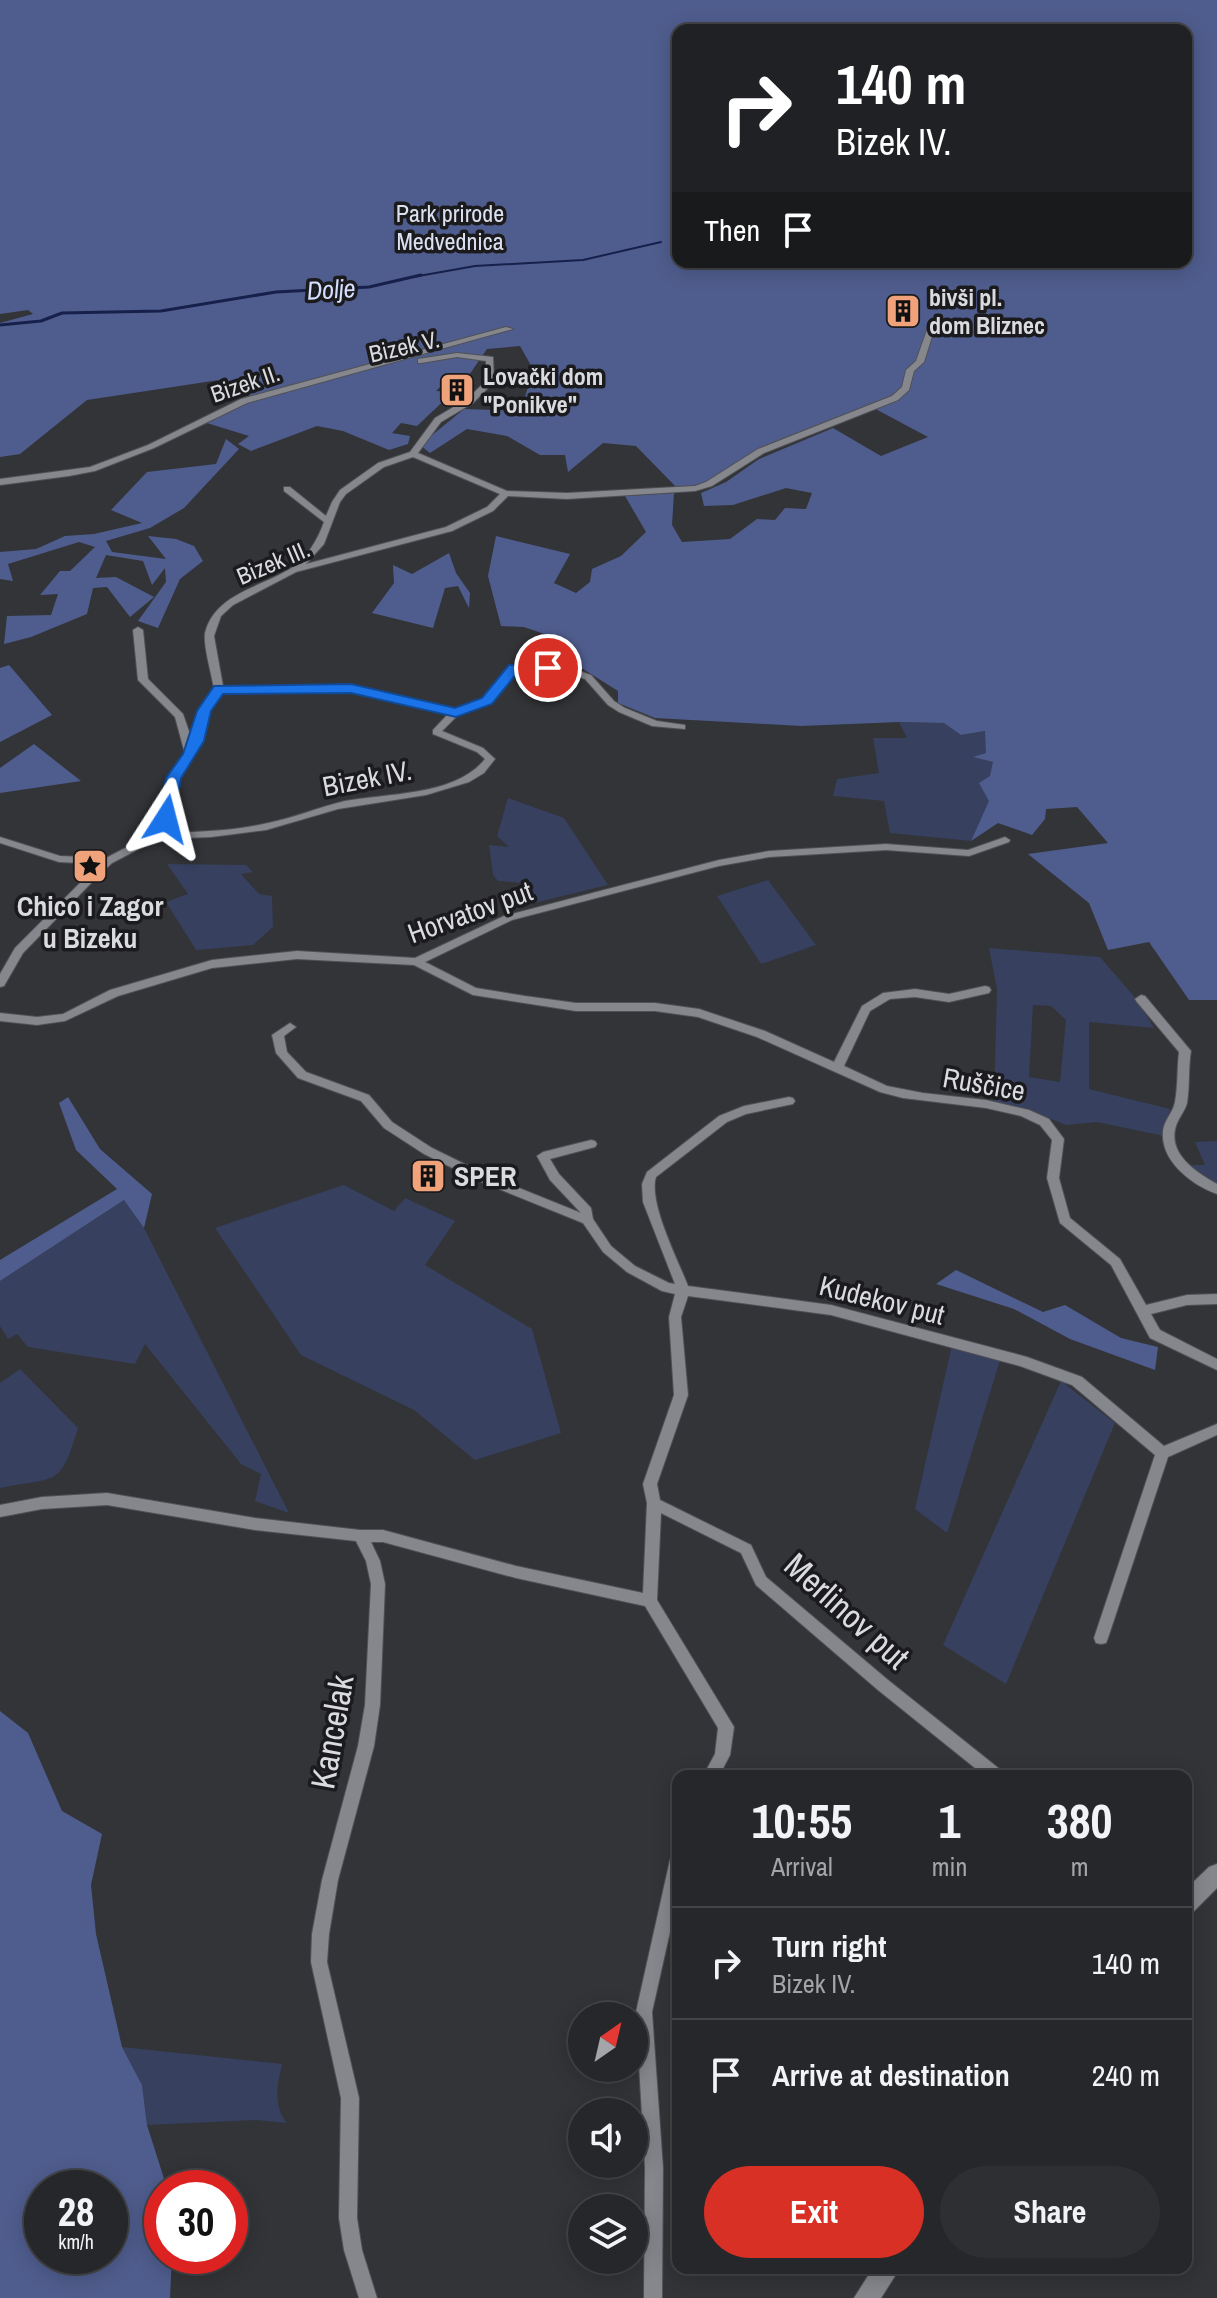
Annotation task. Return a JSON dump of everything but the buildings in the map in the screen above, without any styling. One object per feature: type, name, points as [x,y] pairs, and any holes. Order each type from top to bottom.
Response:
[{"type":"street","points":[[293,570],[320,544],[343,492],[381,465],[413,454],[506,493],[567,496],[695,488],[709,484],[751,456],[895,398],[906,388],[910,370],[920,362],[932,326],[946,321]]},
{"type":"street","name":"Bizek II.","points":[[0,482],[101,466],[171,440],[208,417],[244,401],[509,329]]},
{"type":"street","name":"Bizek V.","points":[[275,391],[281,393],[326,385],[429,358],[475,355],[490,359],[490,382],[470,401],[438,420],[413,454]]},
{"type":"street","points":[[287,489],[329,522]]},
{"type":"street","name":"Bizek III.","points":[[219,689],[209,636],[217,615],[239,597],[293,570],[438,533],[490,509],[506,493]]},
{"type":"street","points":[[138,630],[143,680],[180,716],[190,754]]},
{"type":"street","points":[[0,983],[19,951],[108,861],[156,836],[169,810],[169,788],[173,778],[197,741],[204,711],[219,689],[351,689],[456,712],[487,701],[507,673],[519,666],[568,670],[588,677],[611,703],[622,710],[655,724],[682,727]]},
{"type":"street","name":"Bizek IV.","points":[[156,836],[264,827],[332,807],[433,790],[460,782],[484,768],[490,759],[480,750],[436,732],[456,712]]},
{"type":"street","points":[[0,840],[59,859],[108,861]]},
{"type":"street","name":"Horvatov put","points":[[0,1017],[37,1021],[65,1017],[114,993],[212,964],[297,955],[416,962],[508,918],[719,863],[769,854],[886,847],[969,853],[1005,840]]},
{"type":"street","name":"Ruščice","points":[[416,962],[473,991],[576,1007],[655,1007],[699,1013],[761,1034],[884,1089],[905,1095],[1015,1110],[1045,1122],[1058,1139],[1053,1178],[1064,1220],[1116,1262],[1155,1334],[1217,1365]]},
{"type":"street","points":[[838,1066],[866,1009],[887,996],[915,993],[949,998],[985,990]]},
{"type":"street","points":[[1141,999],[1185,1051],[1180,1079],[1181,1105],[1169,1128],[1171,1147],[1184,1170],[1217,1190]]},
{"type":"street","points":[[290,1027],[278,1035],[282,1053],[302,1075],[365,1098],[388,1125],[428,1151],[483,1178],[587,1220]]},
{"type":"street","points":[[714,1770],[722,1755],[726,1727],[650,1601],[654,1503],[650,1484],[681,1395],[675,1317],[683,1289],[649,1202],[648,1184],[651,1175],[723,1119],[744,1110],[789,1101]]},
{"type":"street","name":"Kudekov put","points":[[591,1144],[543,1156],[554,1177],[587,1211],[587,1220],[607,1249],[631,1269],[667,1288],[831,1310],[1022,1361],[1077,1381],[1162,1453]]},
{"type":"street","points":[[1143,1311],[1187,1300],[1217,1299]]},
{"type":"street","points":[[1101,1638],[1120,1574],[1148,1504],[1162,1453],[1217,1429]]},
{"type":"street","points":[[0,1511],[42,1503],[107,1499],[255,1524],[383,1536],[530,1575],[650,1601]]},
{"type":"street","name":"Merlinov put","points":[[654,1503],[746,1549],[761,1581],[989,1770]]},
{"type":"street","name":"Kancelak","points":[[360,1536],[375,1559],[378,1579],[374,1683],[367,1743],[332,1872],[319,1939],[319,1962],[350,2098],[348,2218],[353,2250],[368,2298]]},
{"type":"street","points":[[1192,1898],[1217,1874]]},
{"type":"street","points":[[653,2298],[654,2168],[644,2012],[672,1887]]},
{"type":"street","points":[[866,2298],[884,2274]]},
{"type":"shaded area","points":[[899,722],[944,723],[962,735],[986,731],[987,753],[974,757],[993,762],[990,800],[971,841],[890,833],[884,801],[833,796],[837,779],[879,773],[873,738],[907,738]]},
{"type":"shaded area","points":[[508,798],[564,818],[608,885],[530,904],[524,883],[498,881],[493,875],[489,845],[509,847],[497,836]]},
{"type":"shaded area","points":[[167,864],[246,865],[253,872],[241,874],[259,894],[272,896],[273,927],[253,945],[196,950],[166,902],[188,894]]},
{"type":"shaded area","points":[[768,880],[816,945],[761,964],[717,896]]},
{"type":"shaded area","points":[[989,948],[1100,957],[1138,1001],[1154,1028],[1089,1022],[1089,1089],[1170,1109],[1164,1136],[1097,1122],[1066,1125],[1027,1109],[994,1104],[997,989]],"holes":[[[1033,1005],[1051,1006],[1066,1020],[1060,1082],[1029,1077]]]},
{"type":"shaded area","points":[[1217,1141],[1217,1184],[1188,1165],[1205,1165],[1195,1142]]},
{"type":"shaded area","points":[[344,1185],[394,1211],[405,1198],[455,1221],[425,1265],[532,1329],[561,1433],[475,1460],[414,1410],[301,1355],[215,1228]]},
{"type":"shaded area","points":[[124,1200],[144,1228],[289,1513],[255,1501],[261,1474],[241,1464],[145,1344],[135,1364],[28,1347],[17,1334],[8,1339],[0,1326],[0,1281]]},
{"type":"shaded area","points":[[952,1345],[1001,1357],[947,1533],[915,1509]]},
{"type":"shaded area","points":[[20,1369],[78,1428],[66,1461],[54,1476],[0,1488],[0,1383]]},
{"type":"shaded area","points":[[1061,1381],[1115,1423],[1006,1684],[943,1645]]},
{"type":"shaded area","points":[[122,2047],[282,2064],[278,2102],[287,2123],[257,2120],[147,2125],[142,2085]]},
{"type":"green space","name":"Park prirode Medvednica","points":[[0,0],[1217,0],[1217,1000],[1189,1000],[1149,942],[1108,950],[1089,903],[1028,854],[1108,843],[1077,807],[1046,809],[1045,819],[1032,835],[998,823],[971,841],[989,801],[979,783],[990,776],[993,762],[973,757],[986,753],[985,731],[961,735],[944,723],[801,726],[655,718],[618,703],[618,691],[583,669],[560,662],[553,637],[524,627],[501,626],[488,576],[496,536],[570,554],[554,583],[576,593],[590,582],[592,569],[621,556],[646,532],[625,496],[674,493],[672,525],[682,542],[730,539],[757,519],[775,520],[785,508],[806,509],[812,493],[786,488],[733,505],[704,506],[701,493],[726,482],[759,459],[833,428],[881,456],[928,437],[868,405],[748,455],[705,483],[678,489],[636,446],[603,443],[568,472],[565,455],[540,455],[507,436],[467,429],[430,453],[420,445],[464,409],[521,411],[533,369],[520,346],[487,349],[467,378],[450,377],[436,391],[453,392],[417,426],[401,423],[392,433],[410,436],[408,444],[389,450],[343,431],[317,426],[251,451],[238,444],[249,436],[197,420],[250,395],[219,380],[87,400],[20,454],[0,457],[0,323],[33,314],[28,310],[0,314]]},
{"type":"green space","points":[[226,439],[239,449],[184,508],[150,528],[106,541],[112,552],[166,559],[148,536],[176,539],[194,546],[203,561],[180,579],[158,628],[138,621],[166,582],[165,568],[152,585],[143,561],[106,555],[96,578],[116,577],[154,597],[130,617],[107,587],[93,588],[87,614],[31,637],[4,644],[7,616],[51,615],[58,594],[40,595],[60,571],[70,571],[95,547],[79,542],[8,564],[13,581],[0,579],[0,552],[36,549],[65,536],[94,534],[142,523],[111,510],[147,472],[216,464]]},
{"type":"green space","points":[[449,553],[456,573],[470,593],[469,608],[458,586],[445,588],[433,628],[372,613],[394,583],[393,565],[412,574]]},
{"type":"green space","points":[[9,665],[52,715],[0,742],[0,668]]},
{"type":"green space","points":[[34,744],[81,781],[0,793],[0,768]]},
{"type":"green space","points":[[68,1097],[100,1149],[152,1194],[144,1228],[124,1200],[0,1281],[0,1260],[117,1189],[76,1150],[59,1103]]},
{"type":"green space","points":[[956,1270],[1043,1312],[1065,1305],[1121,1338],[1158,1347],[1155,1370],[1070,1339],[1014,1309],[936,1284]]},
{"type":"green space","points":[[0,1711],[28,1733],[62,1811],[102,1834],[91,1885],[96,1934],[122,2047],[142,2085],[147,2125],[161,2170],[144,2170],[144,2274],[171,2274],[170,2298],[0,2298]]},
{"type":"waterway","name":"Dolje","points":[[413,277],[475,266],[583,260],[661,242]]},
{"type":"waterway","name":"Dolje","points":[[0,325],[41,321],[62,313],[161,311],[276,292],[369,287],[421,275]]},
{"type":"place","name":"bivši pl. dom Bliznec","points":[[903,311]]},
{"type":"place","name":"Lovački dom \"Ponikve\"","points":[[457,390]]},
{"type":"place","name":"Chico i Zagor u Bizeku","points":[[90,866]]},
{"type":"place","name":"SPER","points":[[428,1176]]},
{"type":"route","points":[[166,819],[173,778],[197,741],[204,711],[219,689],[307,687],[366,690],[456,712],[482,705],[514,668],[548,668]]}]
